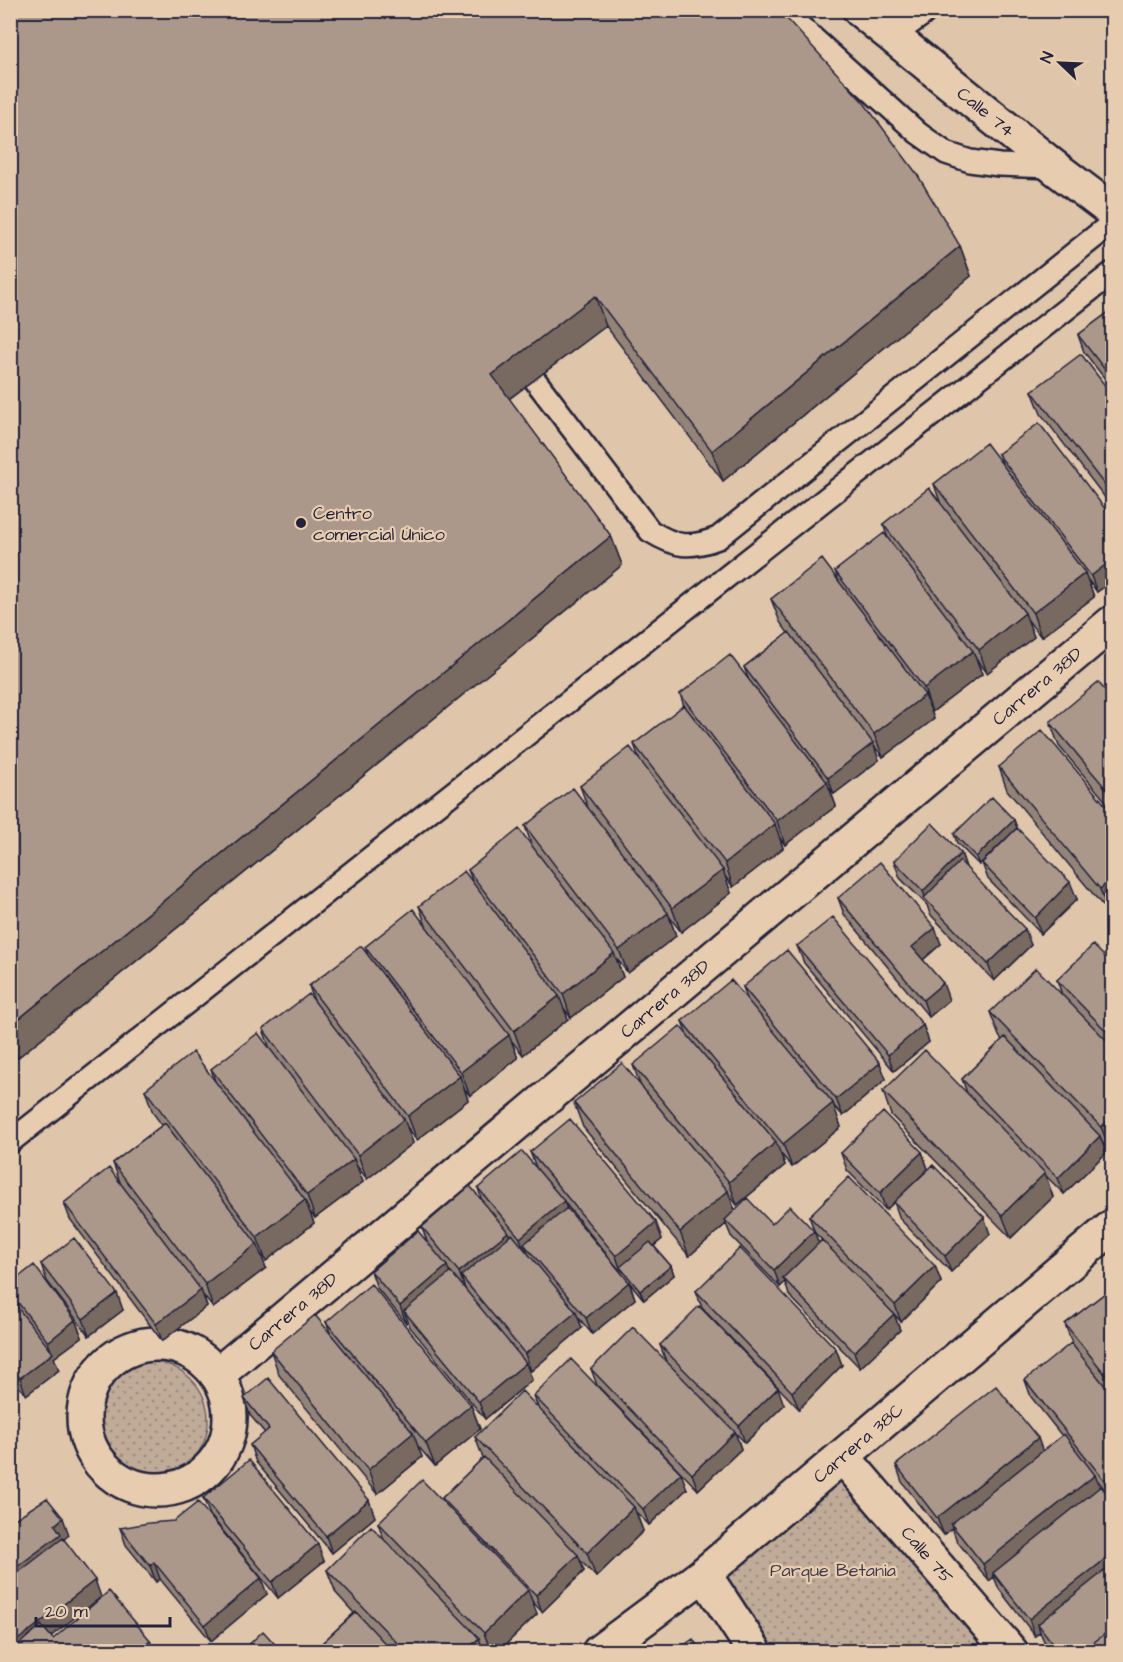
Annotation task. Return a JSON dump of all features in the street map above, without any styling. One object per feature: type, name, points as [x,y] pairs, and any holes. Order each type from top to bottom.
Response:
[{"type":"street","name":"Calle 74","points":[[860,10],[1054,167],[1113,211]]},
{"type":"street","points":[[888,32],[919,10]]},
{"type":"street","name":"Carrera 38D","points":[[217,1375],[1113,623]]},
{"type":"street","name":"Carrera 38C","points":[[598,1652],[704,1574],[1113,1227]]},
{"type":"street","points":[[158,1344],[174,1346],[191,1353],[205,1362],[217,1375],[227,1396],[230,1419],[226,1442],[214,1464],[197,1479],[175,1489],[151,1491],[128,1485],[108,1472],[94,1453],[86,1431],[85,1407],[90,1390],[110,1362],[124,1352],[140,1346],[158,1344]]},
{"type":"street","name":"Calle 75","points":[[843,1457],[1011,1652]]},
{"type":"street","points":[[704,1574],[756,1652]]},
{"type":"lane","points":[[782,10],[918,133],[946,153],[970,161],[999,165],[1054,167]]},
{"type":"lane","points":[[535,380],[650,531],[666,541],[684,546],[703,544],[718,538],[1113,223]]},
{"type":"lane","points":[[10,1142],[1113,273]]},
{"type":"green space","points":[[150,1362],[172,1366],[191,1379],[204,1398],[208,1420],[204,1442],[191,1461],[172,1474],[150,1478],[128,1474],[109,1461],[96,1442],[92,1420],[96,1398],[109,1379],[128,1366]]},
{"type":"green space","name":"Parque Betania","points":[[843,1457],[1008,1651],[755,1651],[704,1574]]},
{"type":"building","name":"Centro comercial Único","points":[[10,10],[776,10],[789,21],[864,103],[917,174],[960,246],[712,451],[595,296],[492,375],[611,536],[10,1026]]},
{"type":"building","points":[[1113,309],[1113,380],[1078,335]]},
{"type":"building","points":[[1081,354],[1113,396],[1113,496],[1032,391]]},
{"type":"building","points":[[1039,423],[1113,519],[1113,559],[1091,576],[998,454]]},
{"type":"building","points":[[986,443],[1085,573],[1033,613],[934,484]]},
{"type":"building","points":[[929,488],[1025,613],[979,650],[883,524]]},
{"type":"building","points":[[884,533],[973,651],[924,688],[835,571]]},
{"type":"building","points":[[822,559],[925,695],[874,734],[771,599]]},
{"type":"building","points":[[789,632],[873,743],[828,778],[744,667]]},
{"type":"building","points":[[730,655],[827,782],[777,821],[680,694]]},
{"type":"building","points":[[1098,682],[1113,700],[1113,797],[1050,722]]},
{"type":"building","points":[[1113,685],[1113,696],[1107,690]]},
{"type":"building","points":[[684,705],[775,824],[725,863],[634,744]]},
{"type":"building","points":[[1042,730],[1113,814],[1113,878],[1100,889],[999,767]]},
{"type":"building","points":[[630,747],[723,870],[672,908],[580,786]]},
{"type":"building","points":[[573,788],[668,913],[619,950],[525,826]]},
{"type":"building","points":[[992,797],[1014,820],[976,857],[954,834]]},
{"type":"building","points":[[932,823],[961,853],[923,891],[894,861]]},
{"type":"building","points":[[1017,828],[1070,882],[1035,918],[982,863]]},
{"type":"building","points":[[519,829],[614,953],[563,994],[468,870]]},
{"type":"building","points":[[960,861],[1025,929],[988,964],[924,898]]},
{"type":"building","points":[[880,862],[935,928],[912,947],[943,983],[923,1000],[838,898]]},
{"type":"building","points":[[464,871],[559,996],[514,1031],[419,906]]},
{"type":"building","points":[[413,909],[509,1035],[461,1072],[365,947]]},
{"type":"building","points":[[833,917],[923,1025],[888,1055],[797,946]]},
{"type":"building","points":[[1093,945],[1113,965],[1113,1038],[1057,980]]},
{"type":"building","points":[[361,946],[460,1076],[408,1116],[309,986]]},
{"type":"building","points":[[787,950],[880,1063],[836,1099],[743,987]]},
{"type":"building","points":[[1036,968],[1113,1047],[1113,1116],[1101,1127],[990,1012]]},
{"type":"building","points":[[731,980],[833,1103],[783,1144],[682,1021]]},
{"type":"building","points":[[309,994],[404,1119],[358,1155],[263,1029]]},
{"type":"building","points":[[680,1026],[776,1142],[729,1182],[633,1065]]},
{"type":"building","points":[[258,1033],[354,1159],[307,1195],[211,1069]]},
{"type":"building","points":[[1005,1037],[1100,1136],[1058,1178],[962,1079]]},
{"type":"building","points":[[925,1050],[1045,1173],[1002,1215],[883,1091]]},
{"type":"building","points":[[193,1052],[305,1200],[257,1237],[145,1090]]},
{"type":"building","points":[[622,1063],[728,1191],[680,1232],[574,1103]]},
{"type":"building","points":[[883,1112],[922,1152],[880,1193],[841,1153]]},
{"type":"building","points":[[570,1119],[656,1222],[616,1256],[530,1152]]},
{"type":"building","points":[[165,1123],[257,1244],[205,1284],[113,1163]]},
{"type":"building","points":[[522,1151],[564,1201],[520,1238],[478,1188]]},
{"type":"building","points":[[933,1165],[984,1217],[945,1256],[894,1202]]},
{"type":"building","points":[[109,1168],[201,1290],[156,1324],[64,1203]]},
{"type":"building","points":[[849,1177],[935,1266],[895,1305],[809,1216]]},
{"type":"building","points":[[470,1186],[508,1232],[459,1272],[422,1227]]},
{"type":"building","points":[[747,1198],[772,1224],[790,1206],[814,1231],[774,1270],[725,1220]]},
{"type":"building","points":[[567,1208],[629,1282],[586,1318],[524,1244]]},
{"type":"building","points":[[418,1231],[447,1266],[400,1306],[371,1271]]},
{"type":"building","points":[[512,1234],[576,1312],[525,1354],[461,1276]]},
{"type":"building","points":[[74,1238],[117,1293],[83,1319],[41,1264]]},
{"type":"building","points":[[822,1240],[894,1314],[854,1352],[783,1278]]},
{"type":"building","points":[[650,1242],[671,1266],[640,1291],[620,1267]]},
{"type":"building","points":[[740,1248],[836,1349],[792,1392],[696,1291]]},
{"type":"building","points":[[34,1265],[75,1320],[48,1342],[10,1292],[10,1284]]},
{"type":"building","points":[[451,1272],[526,1363],[479,1402],[404,1311]]},
{"type":"building","points":[[371,1284],[471,1405],[426,1443],[326,1322]]},
{"type":"building","points":[[1113,1287],[1113,1384],[1065,1324]]},
{"type":"building","points":[[10,1298],[53,1353],[20,1378],[10,1366]]},
{"type":"building","points":[[699,1306],[778,1388],[739,1426],[660,1345]]},
{"type":"building","points":[[315,1315],[413,1433],[368,1470],[271,1351]]},
{"type":"building","points":[[633,1327],[735,1432],[692,1474],[591,1369]]},
{"type":"building","points":[[1071,1343],[1113,1396],[1113,1473],[1104,1480],[1025,1380]]},
{"type":"building","points":[[571,1359],[681,1473],[643,1509],[534,1396]]},
{"type":"building","points":[[268,1378],[369,1500],[326,1536],[250,1445],[269,1429],[244,1398]]},
{"type":"building","points":[[996,1386],[1038,1438],[937,1518],[896,1465]]},
{"type":"building","points":[[522,1391],[634,1507],[587,1553],[475,1437]]},
{"type":"building","points":[[1064,1434],[1095,1475],[983,1564],[951,1524]]},
{"type":"building","points":[[484,1457],[578,1555],[536,1595],[442,1498]]},
{"type":"building","points":[[249,1460],[318,1544],[272,1582],[203,1498]]},
{"type":"building","points":[[422,1480],[528,1590],[484,1633],[378,1523]]},
{"type":"building","points":[[1101,1486],[1113,1502],[1113,1553],[1029,1619],[993,1573]]},
{"type":"building","points":[[47,1498],[63,1518],[55,1525],[61,1534],[10,1572],[10,1522]]},
{"type":"building","points":[[198,1502],[261,1578],[205,1625],[154,1562],[150,1566],[120,1528],[174,1521]]},
{"type":"building","points":[[371,1526],[479,1638],[465,1652],[406,1652],[327,1570]]},
{"type":"building","points":[[63,1538],[95,1580],[10,1646],[10,1579]]},
{"type":"building","points":[[1113,1564],[1113,1627],[1082,1652],[1059,1652],[1038,1624]]},
{"type":"building","points":[[109,1591],[150,1640],[136,1652],[10,1652],[41,1625],[53,1639]]},
{"type":"building","points":[[356,1612],[393,1652],[327,1652],[321,1644]]},
{"type":"building","points":[[1113,1627],[1113,1652],[1082,1652]]},
{"type":"building","points":[[263,1631],[282,1652],[241,1652]]},
{"type":"building","points":[[693,1639],[701,1652],[674,1652]]},
{"type":"place","name":"Centro comercial Único","points":[[301,523]]}]
